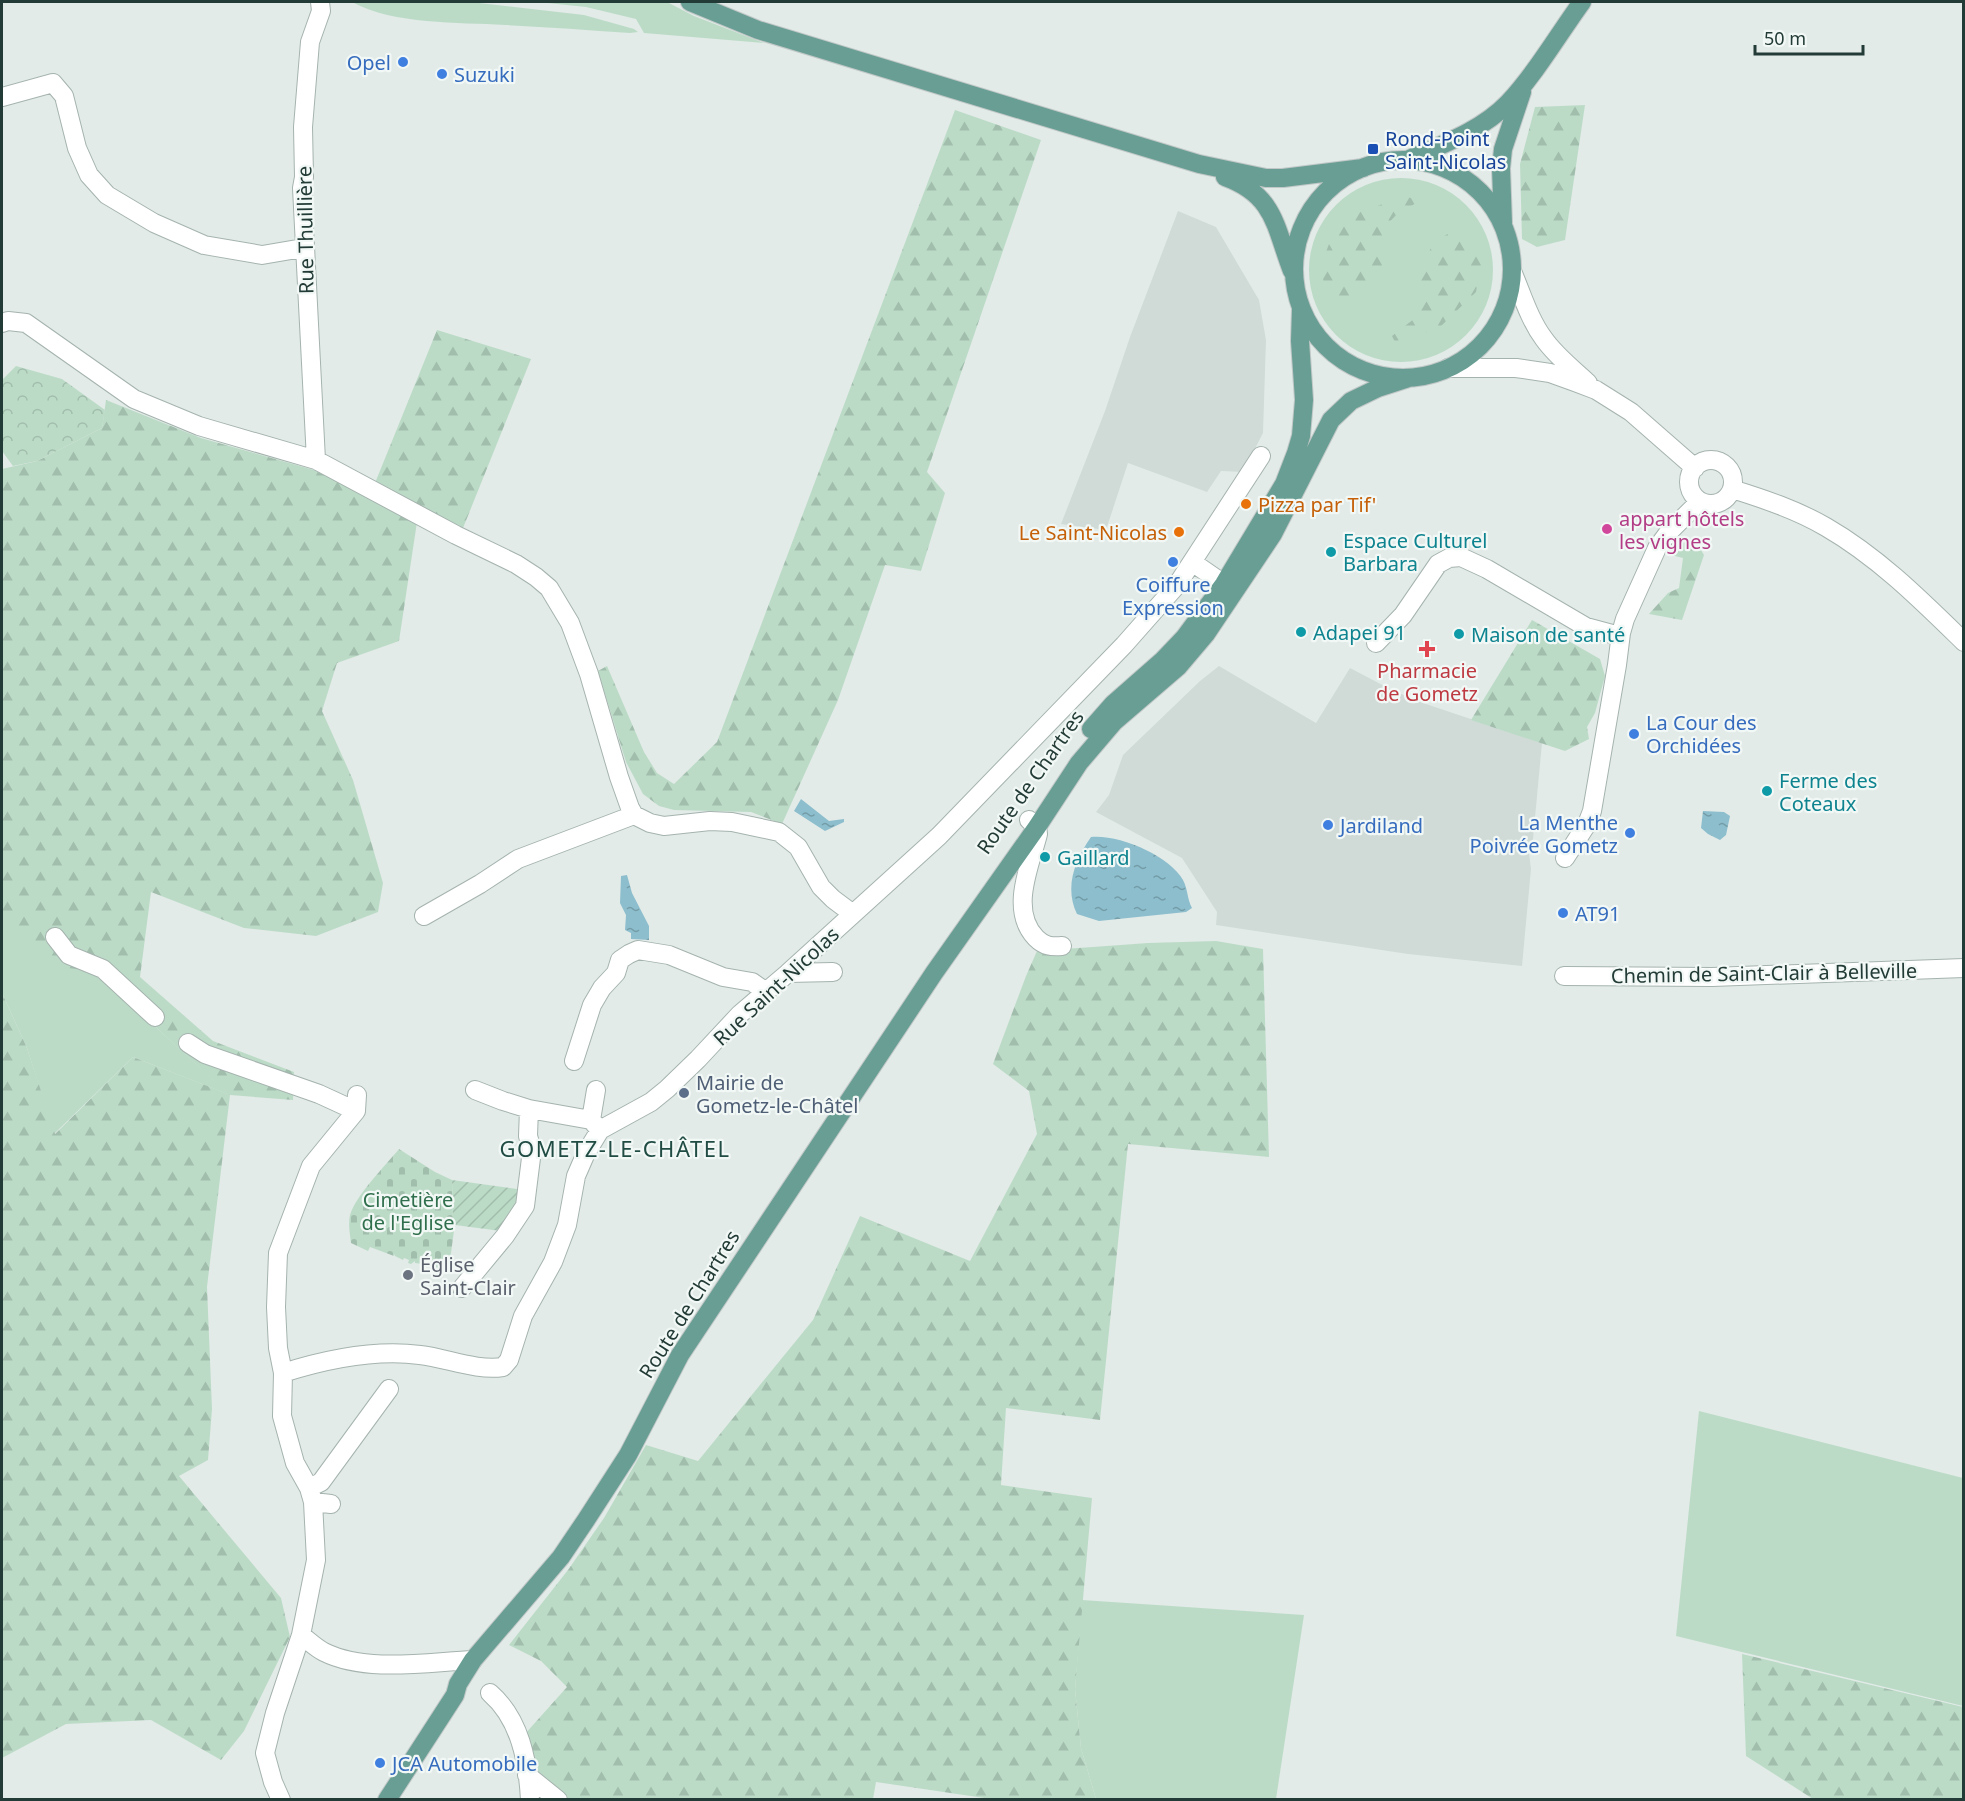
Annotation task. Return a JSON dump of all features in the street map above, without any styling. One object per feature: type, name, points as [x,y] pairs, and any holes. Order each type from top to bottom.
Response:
[{"type":"main road","points":[[690,2],[758,30],[1199,164],[1266,178],[1363,168],[1407,160],[1454,140],[1485,122],[1507,104],[1582,2]]},
{"type":"main road","points":[[1504,228],[1501,168],[1503,149],[1528,76]]},
{"type":"main road","points":[[1199,164],[1245,186],[1259,196],[1269,208],[1294,277],[1302,309],[1316,335],[1350,364],[1379,375],[1409,378],[1429,375],[1448,368],[1474,352],[1494,329],[1507,301],[1512,271],[1509,242],[1504,228],[1488,201],[1465,180],[1437,166],[1407,160]]},
{"type":"main road","points":[[1294,277],[1296,247],[1315,205],[1336,183],[1363,168]]},
{"type":"main road","name":"Route de Chartres","points":[[1229,587],[1284,484],[1301,435],[1304,400],[1300,341],[1302,309]]},
{"type":"main road","name":"Route de Chartres","points":[[387,1800],[455,1695],[458,1684],[473,1660],[561,1557],[586,1520],[628,1455],[680,1355],[1033,824],[1088,732],[1113,704],[1169,655],[1273,534],[1331,420],[1351,401],[1378,388],[1409,378]]},
{"type":"main road","name":"Route de Chartres","points":[[374,1800],[449,1690],[458,1684]]},
{"type":"street","name":"Rue Thuillière","points":[[316,460],[303,248],[302,188],[304,177],[303,127],[310,42],[321,11],[320,2]]},
{"type":"street","points":[[2,97],[53,83],[64,96],[77,148],[89,175],[107,195],[154,223],[204,245],[262,255],[303,248]]},
{"type":"street","points":[[1512,271],[1531,318],[1544,339],[1561,359],[1596,390],[1630,412],[1695,468]]},
{"type":"street","points":[[2,323],[8,321],[26,323],[134,399],[199,426],[316,460],[456,535],[516,564],[549,588],[570,623],[580,648],[619,777],[634,815],[650,824],[664,826],[710,821],[742,824],[779,832],[798,847],[821,887],[853,914]]},
{"type":"street","points":[[1448,368],[1516,368],[1550,374],[1596,390]]},
{"type":"street","name":"Rue Saint-Nicolas","points":[[283,1373],[327,1360],[396,1353],[484,1367],[502,1367],[509,1360],[523,1316],[553,1262],[567,1225],[576,1176],[596,1125],[651,1102],[698,1059],[740,1014],[933,841],[1124,645],[1177,585],[1261,456]]},
{"type":"street","points":[[1708,460],[1722,463],[1732,474],[1732,489],[1730,495],[1719,503],[1713,504],[1700,501],[1691,489],[1690,482],[1695,468],[1708,460]]},
{"type":"street","points":[[1732,489],[1762,498],[1804,516],[1842,537],[1890,573],[1964,642]]},
{"type":"street","points":[[1565,858],[1582,833],[1592,811],[1621,633],[1633,599],[1657,548],[1668,533],[1700,501]]},
{"type":"street","points":[[1376,643],[1403,615],[1438,564],[1449,558],[1461,557],[1487,569],[1586,627],[1612,634],[1621,633]]},
{"type":"street","points":[[1192,562],[1229,587]]},
{"type":"street","points":[[424,916],[518,859],[634,815]]},
{"type":"street","points":[[1033,824],[1038,834],[1024,885],[1022,907],[1031,932],[1041,942],[1050,947],[1062,946]]},
{"type":"street","points":[[55,937],[69,955],[103,969],[155,1017]]},
{"type":"street","points":[[574,1061],[592,1005],[602,987],[616,973],[620,960],[638,950],[669,956],[723,977],[752,982],[766,992]]},
{"type":"street","name":"Chemin de Saint-Clair à Belleville","points":[[1564,976],[1712,977],[1964,968]]},
{"type":"street","points":[[788,973],[833,972]]},
{"type":"street","points":[[188,1043],[205,1053],[319,1094],[356,1103],[311,1166],[278,1253],[276,1307],[278,1348],[283,1373],[282,1416],[295,1463],[311,1495],[316,1560],[301,1635],[275,1713],[265,1753],[281,1800]]},
{"type":"street","points":[[475,1090],[529,1109],[596,1125],[596,1090]]},
{"type":"street","points":[[462,1288],[506,1236],[525,1206],[532,1150],[528,1137],[529,1109]]},
{"type":"street","points":[[311,1495],[389,1389]]},
{"type":"street","points":[[311,1495],[331,1504]]},
{"type":"street","points":[[301,1635],[323,1652],[349,1661],[394,1664],[473,1660]]},
{"type":"street","points":[[490,1693],[500,1703],[518,1734],[530,1800]]},
{"type":"street","points":[[527,1775],[558,1800]]},
{"type":"shaded area","points":[[1178,211],[1216,227],[1259,300],[1266,340],[1263,433],[1243,472],[1221,471],[1207,492],[1128,463],[1106,530],[1061,524],[1105,411],[1130,337]]},
{"type":"shaded area","name":"Jardiland","points":[[1219,666],[1316,723],[1350,668],[1420,702],[1542,743],[1533,839],[1529,853],[1531,869],[1522,966],[1408,954],[1216,925],[1217,912],[1182,858],[1096,812],[1109,795],[1123,755],[1200,681]]},
{"type":"green space","points":[[352,2],[470,2],[584,15],[638,32],[407,19],[387,15]]},
{"type":"green space","points":[[538,2],[667,2],[694,16],[764,43],[644,33],[636,19],[586,7]]},
{"type":"green space","points":[[1585,105],[1565,240],[1537,247],[1522,239],[1520,164],[1535,107]]},
{"type":"green space","points":[[955,110],[1041,140],[927,472],[945,493],[921,571],[885,565],[838,700],[782,824],[751,812],[674,810],[659,806],[643,794],[626,762],[598,671],[607,666],[644,752],[657,773],[674,784],[717,742]]},
{"type":"green space","points":[[1401,178],[1419,179],[1436,185],[1452,193],[1466,205],[1478,219],[1486,235],[1492,252],[1492,288],[1486,305],[1478,321],[1466,335],[1452,347],[1436,355],[1419,361],[1401,362],[1383,361],[1366,355],[1350,347],[1336,335],[1324,321],[1316,305],[1310,288],[1309,270],[1310,252],[1316,235],[1324,219],[1336,205],[1350,193],[1366,185],[1383,179]]},
{"type":"green space","points":[[1405,196],[1420,201],[1398,213],[1381,231],[1387,254],[1370,291],[1354,304],[1328,297],[1320,268],[1338,220]]},
{"type":"green space","points":[[1456,229],[1474,244],[1481,264],[1476,292],[1439,328],[1395,342],[1392,336],[1419,315],[1416,278],[1434,242]]},
{"type":"green space","points":[[437,330],[531,359],[463,528],[375,483]]},
{"type":"green space","points":[[16,366],[62,379],[105,410],[102,428],[37,461],[13,466],[2,451],[2,380]]},
{"type":"green space","points":[[106,400],[201,438],[314,470],[417,522],[399,641],[337,663],[322,711],[353,780],[383,883],[378,912],[316,936],[244,928],[151,892],[140,977],[213,1041],[294,1072],[293,1100],[230,1095],[207,1287],[212,1409],[208,1460],[179,1476],[281,1598],[290,1637],[244,1731],[221,1760],[151,1720],[66,1724],[2,1758],[2,993],[27,1048],[55,1134],[133,1057],[228,1094],[149,1021],[104,972],[59,967],[2,928],[2,469],[37,461],[102,428]]},
{"type":"green space","points":[[1696,542],[1704,555],[1682,620],[1649,614],[1668,593],[1679,588],[1683,558],[1671,555],[1674,543]]},
{"type":"green space","points":[[1532,620],[1600,659],[1605,676],[1595,713],[1587,727],[1589,739],[1565,751],[1471,720]]},
{"type":"green space","points":[[2,926],[104,972],[149,1021],[230,1095],[133,1057],[54,1134],[27,1048],[2,993]]},
{"type":"green space","points":[[1216,941],[1263,949],[1269,1157],[1128,1144],[1100,1420],[1006,1408],[1001,1485],[1092,1498],[1075,1689],[1081,1748],[1096,1799],[991,1799],[876,1782],[873,1799],[564,1799],[539,1781],[524,1735],[567,1687],[541,1661],[509,1645],[568,1570],[604,1518],[646,1445],[698,1461],[813,1320],[860,1216],[970,1261],[1037,1134],[1029,1091],[993,1064],[1037,951]]},
{"type":"green space","name":"Cimetière de l'Eglise","points":[[399,1149],[452,1180],[453,1222],[455,1223],[449,1268],[435,1267],[435,1264],[434,1266],[424,1265],[424,1262],[423,1264],[415,1263],[415,1261],[411,1264],[408,1263],[409,1260],[404,1258],[403,1260],[395,1254],[394,1256],[370,1247],[368,1251],[351,1243],[349,1222],[353,1207]]},
{"type":"green space","points":[[452,1180],[524,1190],[501,1231],[455,1225]]},
{"type":"green space","points":[[1699,1411],[1963,1478],[1963,1706],[1676,1636]]},
{"type":"green space","points":[[1082,1600],[1304,1615],[1276,1799],[1096,1799],[1081,1748],[1075,1689]]},
{"type":"green space","points":[[1742,1654],[1963,1707],[1963,1799],[1813,1799],[1746,1756]]},
{"type":"water","points":[[801,799],[829,821],[844,819],[844,822],[825,831],[794,811]]},
{"type":"water","points":[[1703,811],[1724,812],[1730,816],[1726,835],[1720,840],[1701,828]]},
{"type":"water","points":[[1091,837],[1115,839],[1156,855],[1176,871],[1183,880],[1192,908],[1186,912],[1099,921],[1077,914],[1071,894],[1071,884],[1076,864]]},
{"type":"water","points":[[627,875],[632,893],[649,926],[649,940],[631,939],[631,933],[625,930],[626,915],[620,903],[621,876]]},
{"type":"place","name":"Opel","points":[[403,62]]},
{"type":"place","name":"Suzuki","points":[[442,74]]},
{"type":"place","name":"Rond-Point Saint-Nicolas","points":[[1373,149]]},
{"type":"place","name":"Pizza par Tif'","points":[[1246,504]]},
{"type":"place","name":"appart hôtels les vignes","points":[[1607,529]]},
{"type":"place","name":"Le Saint-Nicolas","points":[[1179,532]]},
{"type":"place","name":"Espace Culturel Barbara","points":[[1331,552]]},
{"type":"place","name":"Coiffure Expression","points":[[1173,562]]},
{"type":"place","name":"Adapei 91","points":[[1301,632]]},
{"type":"place","name":"Maison de santé","points":[[1459,634]]},
{"type":"place","name":"Pharmacie de Gometz","points":[[1427,649]]},
{"type":"place","name":"La Cour des Orchidées","points":[[1634,734]]},
{"type":"place","name":"Ferme des Coteaux","points":[[1767,791]]},
{"type":"place","name":"Jardiland","points":[[1328,825]]},
{"type":"place","name":"La Menthe Poivrée Gometz","points":[[1630,833]]},
{"type":"place","name":"Gaillard","points":[[1045,857]]},
{"type":"place","name":"AT91","points":[[1563,913]]},
{"type":"place","name":"Mairie de Gometz-le-Châtel","points":[[684,1093]]},
{"type":"place","name":"Église Saint-Clair","points":[[408,1275]]},
{"type":"place","name":"JCA Automobile","points":[[380,1763]]},
{"type":"district","name":"GOMETZ-LE-CHÂTEL","points":[[615,1148]]}]
